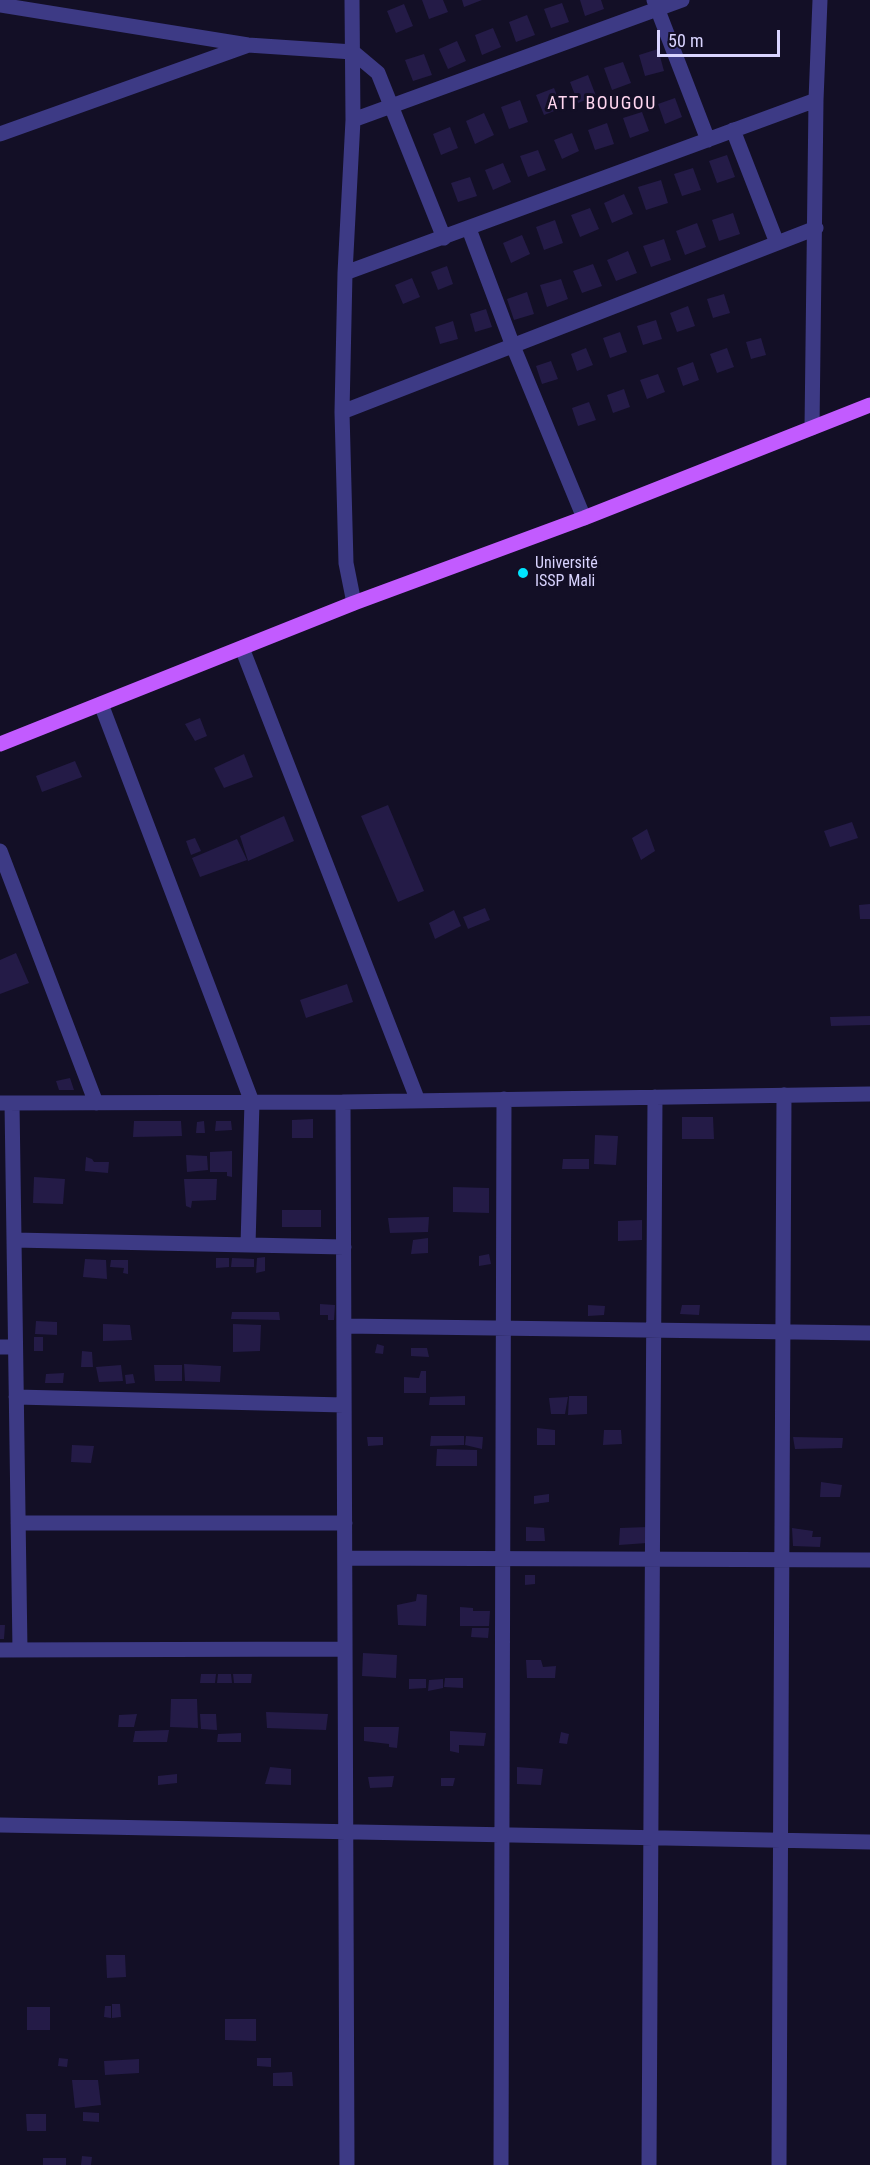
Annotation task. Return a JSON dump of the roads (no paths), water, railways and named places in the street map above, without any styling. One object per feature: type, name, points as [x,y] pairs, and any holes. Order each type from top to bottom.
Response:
[{"type":"main road","points":[[0,744],[354,603],[584,518],[870,405]]},
{"type":"street","points":[[352,0],[353,120],[345,273],[342,412],[346,563],[354,603]]},
{"type":"street","points":[[353,120],[656,5],[682,0]]},
{"type":"street","points":[[812,428],[816,100],[820,0]]},
{"type":"street","points":[[0,5],[248,45],[353,52],[378,73],[444,238]]},
{"type":"street","points":[[656,5],[708,140]]},
{"type":"street","points":[[0,134],[248,45]]},
{"type":"street","points":[[345,273],[816,100]]},
{"type":"street","points":[[733,130],[777,243]]},
{"type":"street","points":[[342,412],[816,228]]},
{"type":"street","points":[[469,229],[513,346],[584,518]]},
{"type":"street","points":[[242,648],[418,1101]]},
{"type":"street","points":[[101,704],[252,1102],[248,1245]]},
{"type":"street","points":[[0,851],[96,1103]]},
{"type":"street","points":[[20,1650],[16,1396],[8,1347],[14,1240],[6,1103],[343,1102],[870,1094]]},
{"type":"street","points":[[778,2165],[784,1095]]},
{"type":"street","points":[[649,2165],[655,1097]]},
{"type":"street","points":[[501,2165],[504,1099]]},
{"type":"street","points":[[343,1102],[347,2165]]},
{"type":"street","points":[[14,1240],[344,1247]]},
{"type":"street","points":[[344,1326],[870,1333]]},
{"type":"street","points":[[16,1396],[344,1405]]},
{"type":"street","points":[[18,1523],[345,1522]]},
{"type":"street","points":[[345,1558],[870,1560]]},
{"type":"street","points":[[0,1650],[345,1649]]},
{"type":"street","points":[[0,1825],[870,1842]]},
{"type":"place","name":"Université ISSP Mali","points":[[523,573]]},
{"type":"district","name":"ATT BOUGOU","points":[[602,104]]}]
